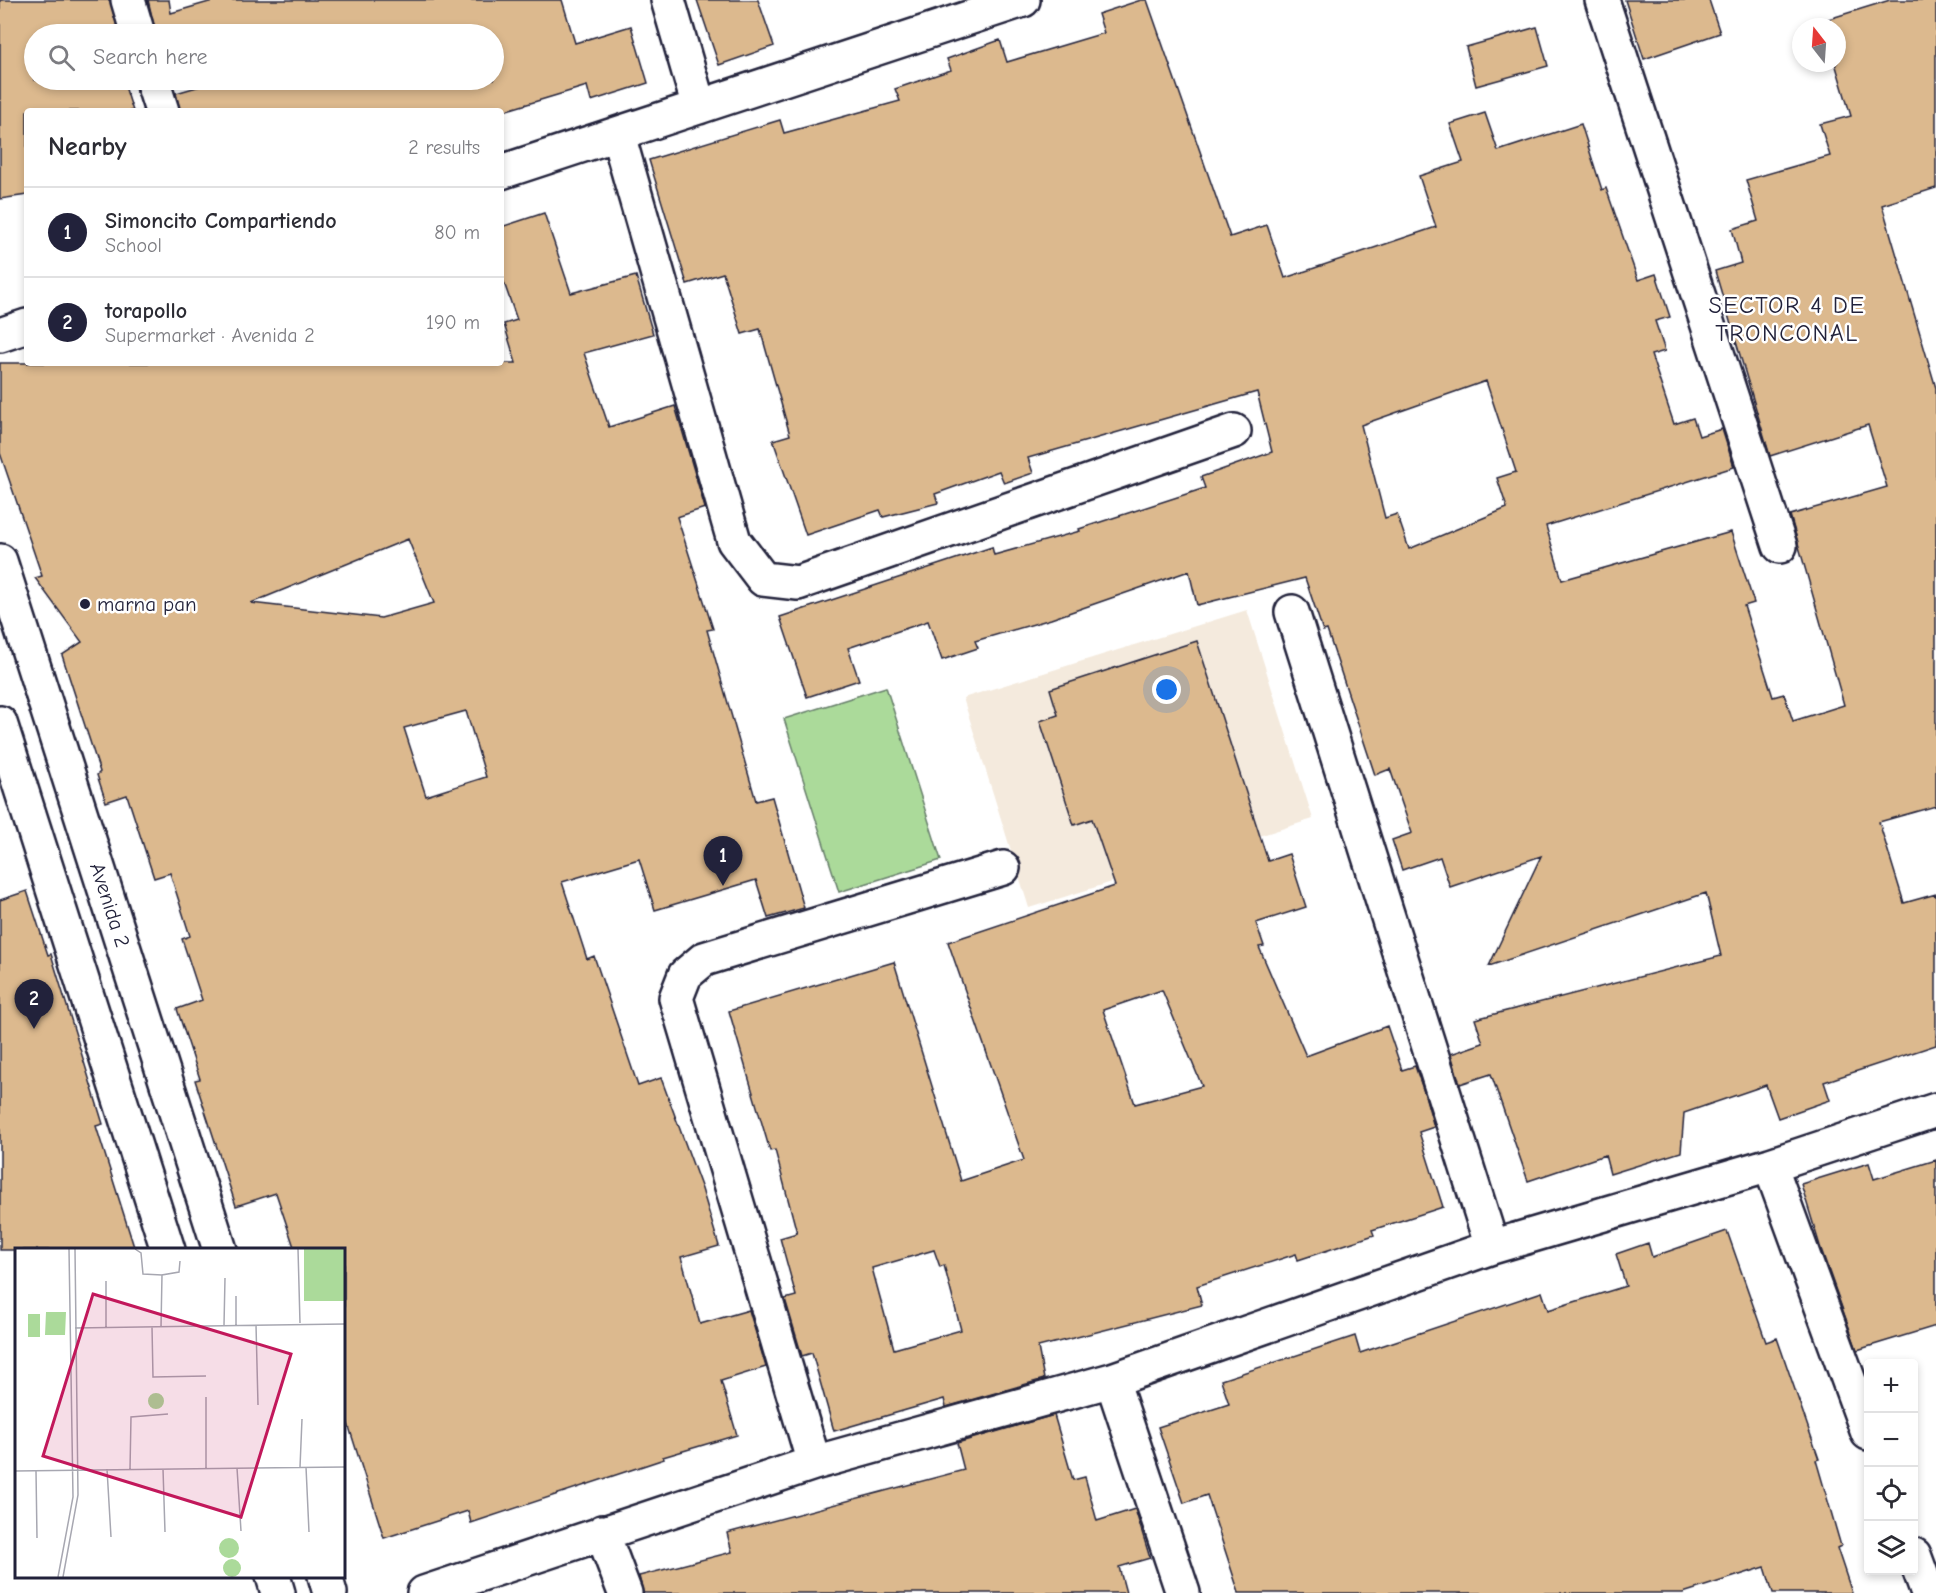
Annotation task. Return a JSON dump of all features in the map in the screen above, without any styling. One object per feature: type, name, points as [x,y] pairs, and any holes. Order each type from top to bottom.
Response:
[{"type":"street","points":[[128,0],[135,24]]},
{"type":"street","points":[[668,0],[699,107]]},
{"type":"street","points":[[504,171],[1023,0]]},
{"type":"street","points":[[1602,0],[1780,546]]},
{"type":"street","points":[[155,90],[161,108]]},
{"type":"street","points":[[618,135],[734,541],[762,579],[798,583],[1234,432]]},
{"type":"street","points":[[0,335],[24,327]]},
{"type":"street","name":"Avenida 2","points":[[0,561],[219,1248]]},
{"type":"street","points":[[1292,612],[1492,1247]]},
{"type":"street","points":[[0,723],[167,1248]]},
{"type":"street","points":[[814,1463],[676,998],[685,975],[704,959],[1003,868]]},
{"type":"street","points":[[424,1593],[814,1463],[1112,1380],[1492,1247],[1770,1165],[1936,1110]]},
{"type":"street","points":[[1770,1165],[1864,1419]]},
{"type":"street","points":[[1112,1380],[1183,1593]]},
{"type":"street","points":[[602,1532],[625,1593]]},
{"type":"street","points":[[1918,1566],[1928,1593]]},
{"type":"street","points":[[274,1578],[278,1593]]},
{"type":"street","points":[[326,1578],[330,1593]]},
{"type":"shaded area","points":[[1247,610],[1313,819],[1029,908],[963,698]]},
{"type":"green space","points":[[886,687],[941,860],[839,892],[784,719]]},
{"type":"building","points":[[0,0],[110,0],[116,24],[24,24],[24,90],[126,90],[132,108],[24,108],[24,195],[0,199]]},
{"type":"building","points":[[148,0],[169,0],[171,13],[216,0],[562,0],[575,43],[631,26],[648,83],[591,101],[587,86],[504,111],[504,108],[179,108],[176,93],[186,90],[504,90],[504,24],[154,24]]},
{"type":"building","points":[[697,0],[758,0],[774,46],[719,65]]},
{"type":"building","points":[[1147,0],[1230,237],[1267,225],[1285,278],[1436,227],[1419,176],[1463,162],[1450,124],[1485,113],[1498,151],[1581,124],[1602,190],[1606,188],[1638,280],[1656,274],[1670,317],[1655,321],[1665,351],[1651,355],[1674,424],[1693,418],[1699,436],[1722,429],[1734,467],[1546,526],[1562,580],[1731,532],[1754,603],[1744,606],[1773,697],[1784,694],[1793,721],[1844,705],[1790,515],[1887,487],[1868,425],[1770,456],[1715,271],[1741,263],[1732,229],[1758,221],[1746,180],[1830,156],[1820,124],[1851,116],[1838,72],[1846,72],[1846,18],[1832,18],[1890,0],[1936,0],[1936,188],[1882,205],[1936,388],[1936,806],[1879,822],[1904,903],[1936,894],[1936,1045],[1824,1082],[1830,1100],[1778,1118],[1766,1085],[1684,1113],[1681,1152],[1610,1174],[1605,1155],[1528,1181],[1491,1074],[1460,1084],[1451,1054],[1483,1043],[1475,1019],[1721,956],[1706,893],[1489,966],[1541,856],[1450,887],[1440,857],[1402,870],[1392,840],[1412,833],[1390,769],[1375,775],[1327,630],[1323,631],[1305,578],[1197,605],[1189,571],[1051,619],[975,641],[978,648],[942,660],[928,621],[848,648],[859,680],[807,697],[780,617],[992,547],[994,555],[1080,531],[1079,529],[1205,488],[1201,477],[1272,452],[1257,392],[1028,458],[1033,473],[1004,483],[999,471],[935,494],[938,503],[883,517],[880,510],[806,535],[773,440],[790,435],[760,329],[742,334],[723,273],[687,284],[649,160],[780,120],[784,133],[900,101],[895,89],[951,70],[947,59],[1000,40],[1007,62],[1104,33],[1098,14]],"holes":[[[1486,381],[1516,472],[1497,478],[1507,508],[1409,549],[1397,514],[1385,518],[1361,425]]]},
{"type":"building","points":[[1625,0],[1709,0],[1720,33],[1644,59]]},
{"type":"building","points":[[1537,27],[1548,66],[1476,86],[1466,47]]},
{"type":"building","points":[[544,213],[571,293],[636,276],[653,334],[584,353],[609,427],[675,406],[705,508],[677,517],[713,629],[707,630],[756,801],[772,797],[804,908],[768,918],[756,880],[655,910],[639,859],[562,882],[587,959],[594,956],[638,1086],[661,1078],[702,1189],[719,1246],[681,1257],[700,1324],[749,1310],[766,1367],[721,1381],[737,1435],[663,1457],[664,1459],[471,1523],[468,1511],[384,1538],[345,1414],[345,1248],[294,1248],[276,1193],[236,1206],[195,1080],[200,1079],[177,1009],[202,1000],[182,939],[190,936],[170,873],[154,878],[127,795],[106,802],[97,775],[100,772],[62,655],[82,642],[35,578],[42,576],[0,453],[0,363],[24,363],[24,366],[504,366],[504,363],[516,363],[504,324],[517,320],[504,283],[504,226]],"holes":[[[408,539],[434,603],[381,618],[251,603]],[[466,711],[486,777],[426,796],[404,728]]]},
{"type":"building","points":[[1197,641],[1268,861],[1289,854],[1306,907],[1256,923],[1264,946],[1259,947],[1306,1056],[1387,1026],[1402,1070],[1415,1066],[1425,1095],[1434,1127],[1419,1132],[1443,1207],[1372,1230],[1374,1235],[1298,1260],[1296,1254],[1197,1286],[1202,1305],[1038,1347],[1044,1379],[946,1407],[944,1399],[834,1431],[812,1353],[802,1356],[785,1299],[796,1296],[780,1238],[797,1233],[775,1150],[770,1151],[729,1011],[894,962],[961,1181],[1024,1160],[948,942],[1115,886],[1092,819],[1074,825],[1040,721],[1058,715],[1050,689]],"holes":[[[1162,990],[1202,1086],[1135,1104],[1103,1010]],[[934,1250],[940,1267],[944,1265],[961,1330],[894,1349],[872,1268]]]},
{"type":"building","points":[[27,891],[48,955],[51,954],[103,1124],[96,1126],[134,1248],[0,1250],[0,900]]},
{"type":"building","points":[[1936,1160],[1936,1326],[1857,1350],[1820,1246],[1801,1184],[1869,1163],[1874,1179]]},
{"type":"building","points":[[1727,1231],[1766,1342],[1777,1338],[1819,1459],[1816,1460],[1841,1546],[1837,1548],[1852,1593],[1773,1593],[1765,1567],[1683,1593],[1239,1593],[1207,1495],[1184,1503],[1158,1427],[1229,1404],[1221,1380],[1355,1336],[1360,1353],[1542,1292],[1548,1310],[1626,1286],[1616,1254],[1648,1243],[1652,1257]]},
{"type":"building","points":[[1054,1415],[1073,1480],[1085,1477],[1097,1521],[1135,1509],[1150,1558],[1119,1567],[1126,1593],[643,1593],[639,1576],[732,1552],[727,1533],[964,1470],[957,1443]]},
{"type":"place","name":"marna pan","points":[[85,604]]},
{"type":"place","name":"Simoncito Compartiendo","points":[[723,886]]},
{"type":"place","name":"torapollo","points":[[34,1029]]},
{"type":"district","name":"SECTOR 4 DE TRONCONAL","points":[[1787,319]]}]
